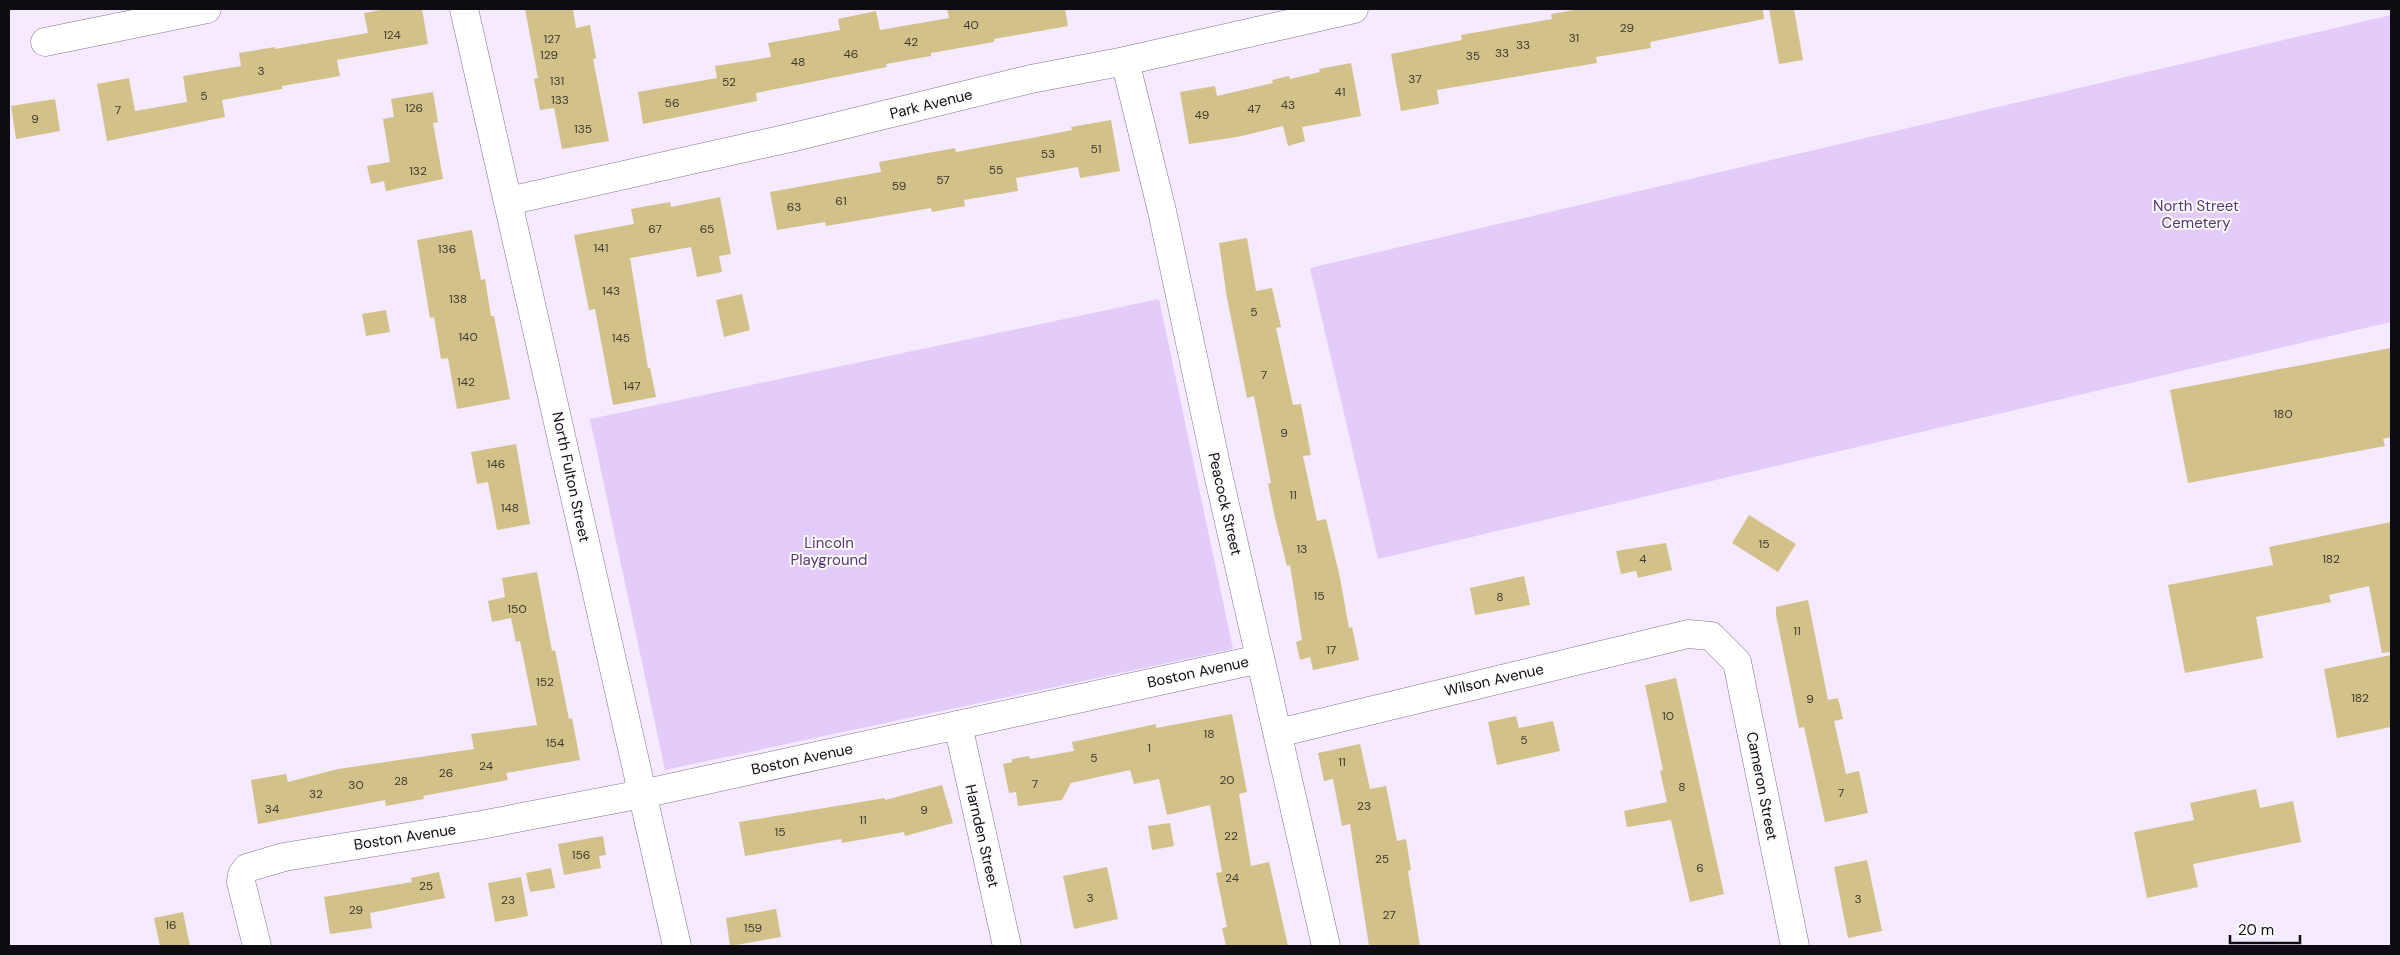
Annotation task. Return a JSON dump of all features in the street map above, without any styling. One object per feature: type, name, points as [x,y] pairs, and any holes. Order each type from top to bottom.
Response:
[{"type":"street","points":[[45,42],[207,9]]},
{"type":"street","name":"North Fulton Street","points":[[464,9],[677,946]]},
{"type":"street","name":"Park Avenue","points":[[508,201],[804,135],[1030,79],[1125,61],[1257,20],[1354,9]]},
{"type":"street","name":"Peacock Street","points":[[1125,61],[1162,211],[1218,474],[1326,946]]},
{"type":"street","name":"Wilson Avenue","points":[[1278,732],[1688,634],[1710,636]]},
{"type":"street","name":"Cameron Street","points":[[1710,636],[1737,662],[1795,946]]},
{"type":"street","name":"Boston Avenue","points":[[257,946],[241,882],[242,875],[247,868],[284,857],[642,794],[1260,658]]},
{"type":"street","name":"Harnden Street","points":[[958,725],[1007,946]]},
{"type":"green space","name":"North Street Cemetery","points":[[2391,15],[2391,322],[1378,559],[1310,268]]},
{"type":"green space","name":"Lincoln Playground","points":[[1159,299],[1233,649],[665,770],[590,419]]},
{"type":"building","points":[[386,9],[422,9],[428,44],[337,60],[340,76],[282,86],[282,89],[222,100],[225,117],[107,141],[97,84],[129,78],[135,111],[187,102],[183,76],[241,66],[239,53],[275,47],[275,49],[368,33],[364,13]]},
{"type":"building","points":[[525,9],[573,9],[576,28],[590,25],[596,58],[593,59],[609,141],[562,149],[554,108],[540,110],[534,79],[538,78]]},
{"type":"building","points":[[947,9],[1065,9],[1068,26],[994,39],[994,42],[931,53],[931,56],[886,64],[887,67],[756,93],[757,101],[643,124],[638,92],[717,78],[715,66],[771,57],[768,43],[840,30],[838,19],[876,11],[880,30],[949,18]]},
{"type":"building","points":[[1580,9],[1763,9],[1764,19],[1650,42],[1651,48],[1596,57],[1597,63],[1437,90],[1439,104],[1401,111],[1391,54],[1462,40],[1461,35],[1552,19],[1551,14]]},
{"type":"building","points":[[1769,9],[1794,9],[1803,60],[1779,64]]},
{"type":"building","points":[[1351,63],[1361,116],[1302,127],[1305,141],[1288,146],[1283,126],[1237,137],[1189,144],[1180,92],[1215,86],[1217,96],[1273,83],[1272,80],[1289,76],[1290,79],[1320,72],[1319,69]]},
{"type":"building","points":[[433,92],[438,122],[433,123],[443,179],[386,191],[384,181],[371,184],[367,166],[390,162],[383,119],[394,117],[391,99]]},
{"type":"building","points":[[55,99],[60,131],[16,139],[11,106]]},
{"type":"building","points":[[1111,120],[1120,171],[1080,178],[1078,167],[1016,178],[1018,191],[964,200],[965,206],[932,212],[931,208],[826,226],[825,222],[777,230],[770,192],[881,172],[879,162],[955,148],[956,152],[1072,130],[1071,127]]},
{"type":"building","points":[[720,197],[731,254],[719,256],[722,272],[697,277],[691,247],[630,258],[648,368],[650,368],[656,397],[613,405],[595,309],[589,310],[574,235],[634,224],[631,209],[670,202],[671,207]]},
{"type":"building","points":[[472,230],[481,280],[485,279],[491,316],[494,316],[510,399],[457,409],[448,358],[441,359],[434,317],[430,318],[417,240]]},
{"type":"building","points":[[1247,238],[1256,291],[1272,288],[1281,327],[1276,328],[1293,405],[1301,404],[1311,455],[1303,456],[1317,521],[1326,519],[1340,578],[1349,628],[1352,627],[1359,660],[1313,670],[1310,657],[1300,660],[1296,642],[1302,640],[1290,565],[1287,566],[1275,518],[1268,484],[1271,483],[1254,396],[1247,398],[1227,298],[1219,243]]},
{"type":"building","points":[[742,294],[750,330],[724,337],[716,300]]},
{"type":"building","points":[[386,310],[390,332],[366,336],[362,314]]},
{"type":"building","points":[[2391,348],[2391,437],[2383,439],[2385,446],[2188,483],[2170,390]]},
{"type":"building","points":[[516,444],[530,524],[497,530],[488,482],[477,484],[471,452]]},
{"type":"building","points":[[1749,515],[1796,544],[1778,572],[1732,543]]},
{"type":"building","points":[[2391,522],[2391,652],[2382,653],[2369,586],[2329,595],[2331,602],[2256,617],[2263,658],[2185,673],[2168,585],[2273,565],[2269,547]]},
{"type":"building","points":[[1666,543],[1672,570],[1638,578],[1636,571],[1621,574],[1616,551]]},
{"type":"building","points":[[537,572],[552,651],[555,650],[569,719],[572,718],[580,760],[506,773],[508,780],[423,796],[424,799],[386,806],[385,800],[258,824],[251,780],[286,774],[288,782],[338,769],[474,749],[471,734],[537,725],[520,641],[516,642],[511,618],[492,622],[488,601],[505,597],[502,578]]},
{"type":"building","points":[[1524,576],[1530,605],[1475,615],[1470,588]]},
{"type":"building","points":[[1808,600],[1828,700],[1838,698],[1843,719],[1834,721],[1846,774],[1859,771],[1868,813],[1825,822],[1804,727],[1799,728],[1776,615],[1776,607]]},
{"type":"building","points":[[2391,655],[2391,727],[2337,738],[2324,669]]},
{"type":"building","points":[[1676,678],[1724,894],[1690,902],[1671,820],[1627,827],[1624,811],[1667,802],[1660,771],[1663,770],[1645,685]]},
{"type":"building","points":[[1232,714],[1247,792],[1239,794],[1251,866],[1269,862],[1288,946],[1226,946],[1222,928],[1227,927],[1216,873],[1222,872],[1210,805],[1167,815],[1159,779],[1134,784],[1130,770],[1071,783],[1062,800],[1018,806],[1016,792],[1009,793],[1003,764],[1012,762],[1012,759],[1029,756],[1030,759],[1074,751],[1072,742],[1156,724],[1156,728]]},
{"type":"building","points":[[1516,716],[1519,728],[1553,721],[1560,751],[1497,765],[1488,722]]},
{"type":"building","points":[[1360,744],[1370,789],[1386,786],[1397,841],[1406,839],[1411,870],[1408,871],[1420,946],[1369,946],[1350,824],[1342,826],[1333,779],[1324,781],[1318,753]]},
{"type":"building","points":[[942,785],[953,823],[905,836],[904,832],[842,843],[841,839],[745,856],[739,822],[885,798],[885,800]]},
{"type":"building","points":[[2256,789],[2260,808],[2293,801],[2301,842],[2193,864],[2198,887],[2147,898],[2134,832],[2194,820],[2190,803]]},
{"type":"building","points":[[1170,823],[1174,846],[1152,850],[1148,826]]},
{"type":"building","points":[[603,836],[606,855],[599,856],[601,868],[564,875],[558,844]]},
{"type":"building","points":[[1867,860],[1882,931],[1848,938],[1834,867]]},
{"type":"building","points":[[1107,867],[1118,919],[1074,929],[1063,876]]},
{"type":"building","points":[[551,868],[555,888],[530,892],[526,873]]},
{"type":"building","points":[[439,872],[445,898],[370,913],[372,928],[330,934],[324,897],[412,882],[411,878]]},
{"type":"building","points":[[521,877],[528,916],[495,922],[488,883]]},
{"type":"building","points":[[776,909],[781,937],[730,946],[726,918]]},
{"type":"building","points":[[183,912],[190,946],[160,946],[154,918]]}]
